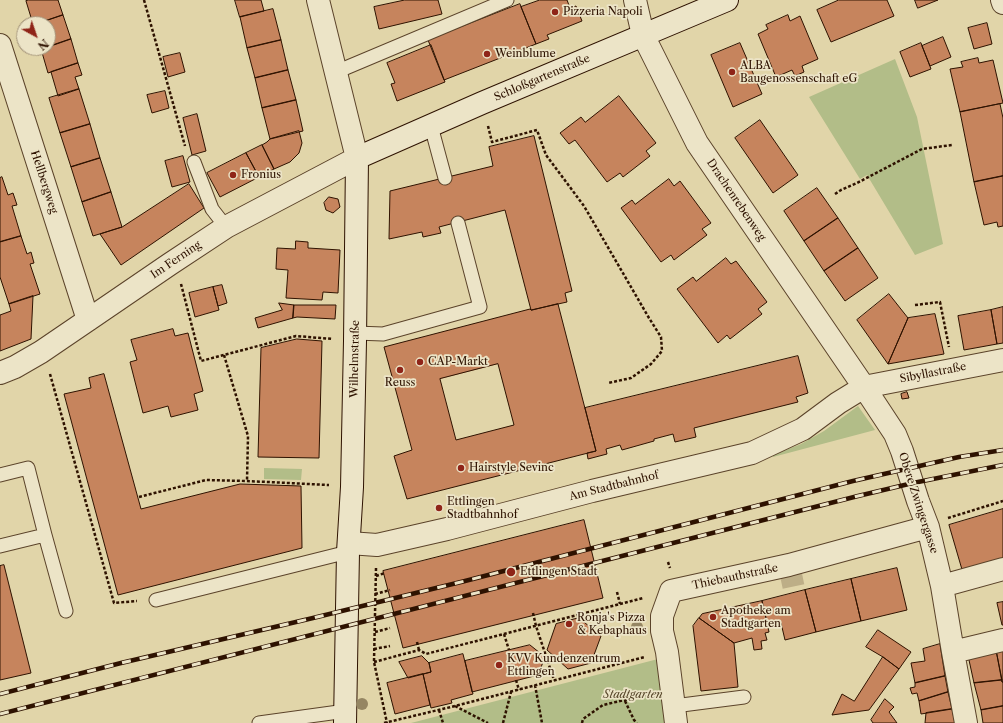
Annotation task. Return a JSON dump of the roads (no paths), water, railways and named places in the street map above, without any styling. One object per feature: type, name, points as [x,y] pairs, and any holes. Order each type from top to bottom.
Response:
[{"type":"street","name":"Wilhelmstraße","points":[[318,0],[357,158],[355,337],[346,717]]},
{"type":"street","name":"Drachenrebenweg","points":[[635,0],[643,36],[697,143],[864,387]]},
{"type":"street","name":"Schloßgartenstraße","points":[[357,158],[482,103],[727,0]]},
{"type":"street","name":"Hellbergweg","points":[[0,45],[88,320]]},
{"type":"street","name":"Im Ferning","points":[[0,373],[41,352],[226,227],[357,158]]},
{"type":"street","name":"Sibyllastraße","points":[[864,387],[1003,360]]},
{"type":"street","name":"Obere Zwingergasse","points":[[864,387],[895,434],[928,527],[942,586],[966,723]]},
{"type":"street","name":"Am Stadtbahnhof","points":[[349,547],[377,546],[600,489],[752,453],[803,429],[838,403],[864,387]]},
{"type":"street","name":"Thiebauthstraße","points":[[674,706],[662,631],[662,616],[671,591],[789,566],[928,527]]},
{"type":"street","points":[[942,586],[1003,569]]},
{"type":"street","points":[[953,652],[1003,640]]},
{"type":"lane","points":[[336,72],[507,0]]},
{"type":"lane","points":[[431,126],[445,178]]},
{"type":"lane","points":[[194,162],[212,209],[226,227]]},
{"type":"lane","points":[[355,337],[382,334],[480,307],[458,223]]},
{"type":"lane","points":[[0,475],[28,468],[66,611]]},
{"type":"lane","points":[[0,546],[45,535]]},
{"type":"lane","points":[[156,600],[349,547]]},
{"type":"lane","points":[[674,706],[744,697]]},
{"type":"lane","points":[[259,723],[346,717]]},
{"type":"tunnel","points":[[789,565],[794,589]]},
{"type":"railway","points":[[0,694],[121,663],[465,581],[853,481],[959,457],[1003,450]]},
{"type":"railway","points":[[0,714],[858,496],[913,483],[1003,465]]},
{"type":"place","name":"Pizzeria Napoli","points":[[555,12]]},
{"type":"place","name":"Weinblume","points":[[487,54]]},
{"type":"place","name":"ALBA Baugenossenschaft eG","points":[[732,72]]},
{"type":"place","name":"Fronius","points":[[233,175]]},
{"type":"place","name":"CAP-Markt","points":[[420,362]]},
{"type":"place","name":"Reuss","points":[[400,370]]},
{"type":"place","name":"Hairstyle Sevinc","points":[[461,468]]},
{"type":"place","name":"Ettlingen Stadtbahnhof","points":[[439,508]]},
{"type":"place","name":"Ettlingen Stadt","points":[[511,572]]},
{"type":"place","name":"Apotheke am Stadtgarten","points":[[713,617]]},
{"type":"place","name":"Ronja's Pizza & Kebaphaus","points":[[569,624]]},
{"type":"place","name":"KVV Kundenzentrum Ettlingen","points":[[499,665]]},
{"type":"park label","name":"Stadtgarten","points":[[633,695]]}]
